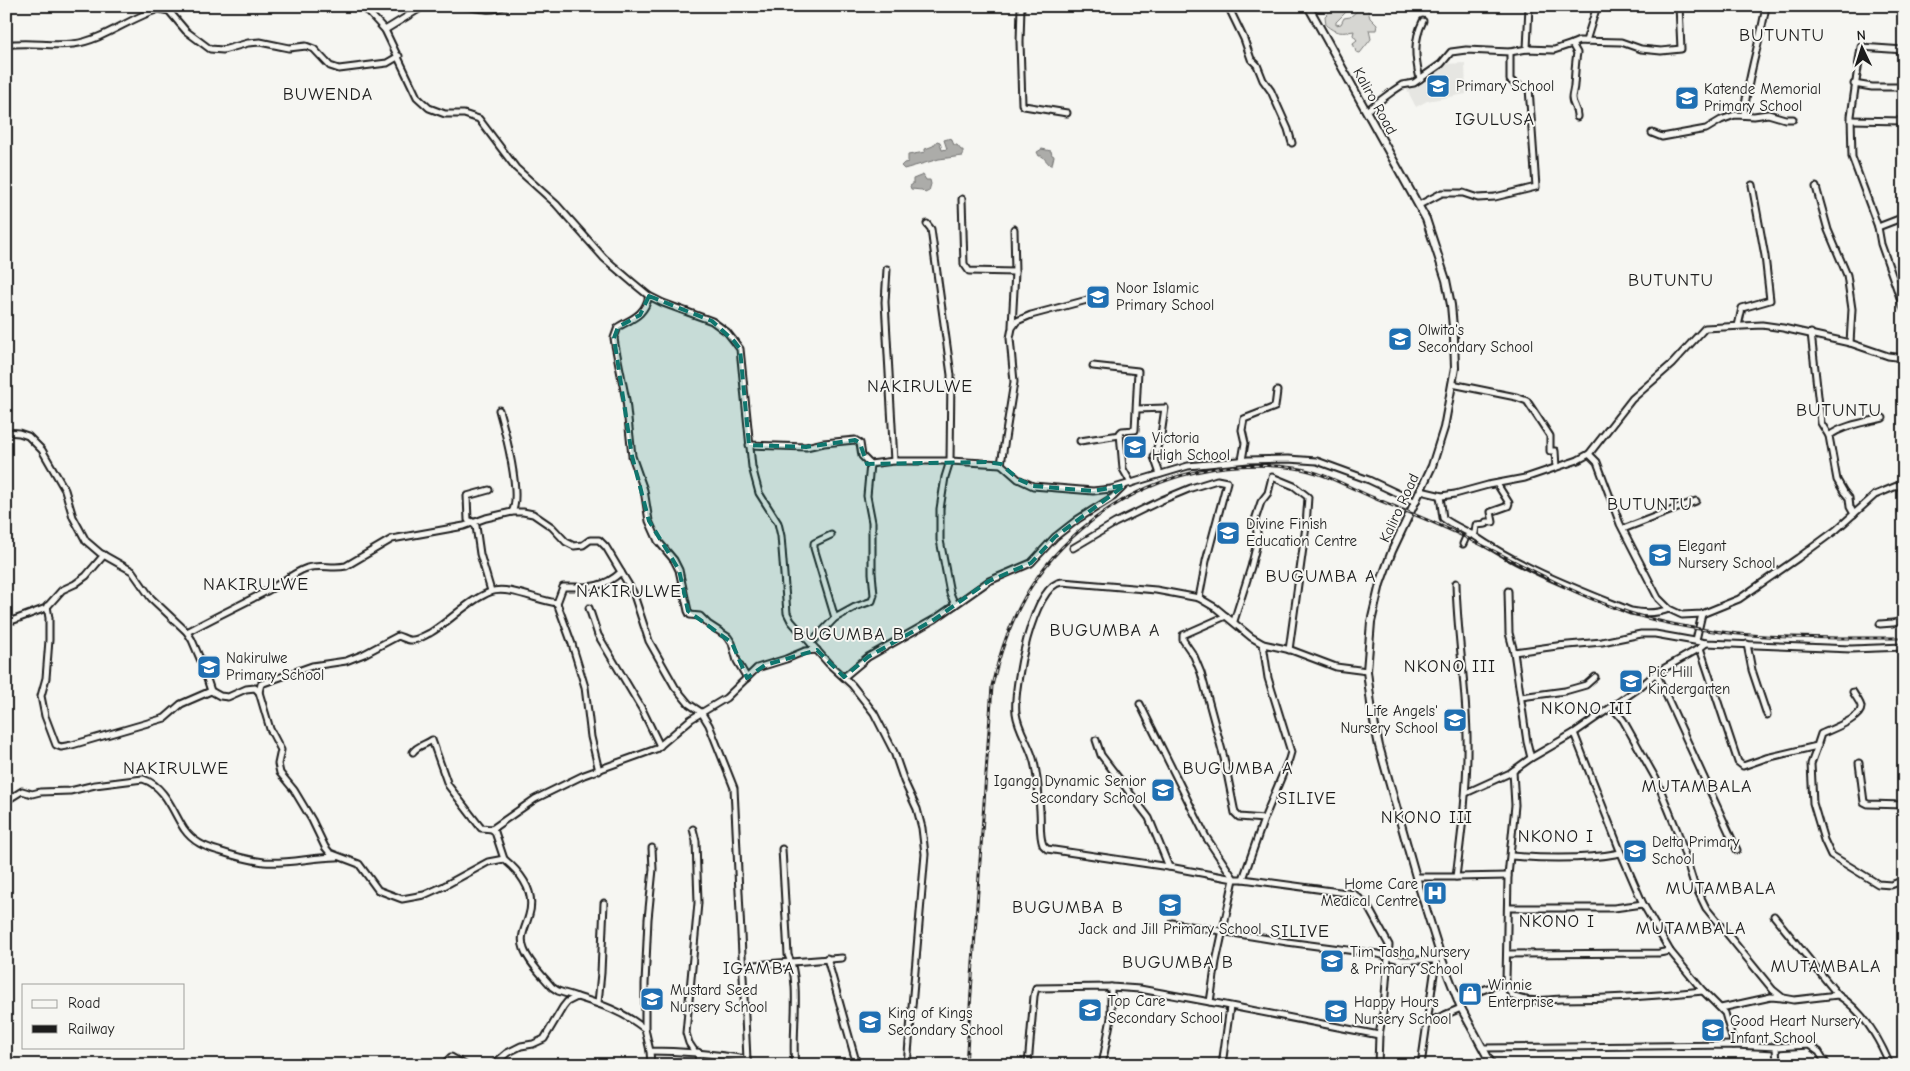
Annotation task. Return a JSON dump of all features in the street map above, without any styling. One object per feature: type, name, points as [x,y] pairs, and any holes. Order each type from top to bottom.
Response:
[{"type":"main road","name":"Kaliro Road","points":[[1308,6],[1426,219],[1436,245],[1450,297],[1455,368],[1444,428],[1432,466],[1392,551],[1380,584],[1370,622],[1367,671],[1372,712],[1379,746],[1438,958],[1461,1008],[1492,1065]]},
{"type":"street","points":[[363,6],[386,30],[417,97],[429,108],[445,114],[464,114],[478,119],[516,168],[556,204],[604,258],[649,296],[712,321],[727,332],[740,349],[752,467],[759,493],[778,523],[781,536],[787,614],[791,621],[829,664],[844,677],[874,713],[894,752],[904,781],[917,809],[922,828],[925,854],[907,1065]]},
{"type":"street","points":[[386,30],[424,6]]},
{"type":"street","points":[[465,6],[489,9],[504,6]]},
{"type":"street","points":[[1021,6],[1022,104],[1052,112],[1067,113]]},
{"type":"street","points":[[1526,49],[1529,6]]},
{"type":"street","points":[[1586,41],[1597,6]]},
{"type":"street","points":[[1366,111],[1402,85],[1414,83],[1420,79],[1441,64],[1451,52],[1466,50],[1510,52],[1526,49],[1554,50],[1579,41],[1621,42],[1640,48],[1661,51],[1681,49],[1680,6]]},
{"type":"street","points":[[1744,115],[1746,94],[1766,6]]},
{"type":"street","points":[[1228,8],[1244,39],[1251,59],[1257,65],[1263,80],[1271,91],[1292,142]]},
{"type":"street","points":[[6,45],[18,43],[72,44],[93,39],[159,9],[170,11],[186,32],[210,49],[223,50],[252,42],[289,48],[306,46],[314,49],[330,66],[339,69],[387,63],[399,56]]},
{"type":"street","points":[[1420,79],[1416,61],[1416,50],[1417,33],[1423,21]]},
{"type":"street","points":[[1572,44],[1577,53],[1572,98],[1573,105],[1578,110],[1577,117]]},
{"type":"street","points":[[1904,50],[1861,47],[1854,84],[1851,120],[1852,157],[1878,227],[1881,244],[1904,309]]},
{"type":"street","points":[[1419,205],[1442,193],[1463,193],[1478,198],[1495,197],[1536,187],[1528,88],[1517,85],[1510,80],[1510,52]]},
{"type":"street","points":[[1854,84],[1872,87],[1904,87]]},
{"type":"street","points":[[1652,133],[1662,137],[1706,129],[1735,114],[1754,116],[1768,114],[1785,119],[1793,119]]},
{"type":"street","points":[[1851,120],[1904,121]]},
{"type":"street","points":[[1738,326],[1742,308],[1770,300],[1765,256],[1752,185]]},
{"type":"street","points":[[1816,186],[1828,230],[1847,275],[1852,309],[1850,343]]},
{"type":"street","points":[[962,199],[964,264],[969,271],[1015,272]]},
{"type":"street","points":[[1878,227],[1904,217]]},
{"type":"street","points":[[926,224],[931,229],[951,375],[950,461],[944,477],[940,508],[940,540],[950,593],[955,605]]},
{"type":"street","points":[[1001,464],[1014,382],[1010,338],[1015,272],[1014,229]]},
{"type":"street","points":[[886,269],[885,302],[894,461]]},
{"type":"street","points":[[649,296],[643,311],[618,327],[614,338],[617,362],[626,400],[632,456],[644,490],[649,521],[658,541],[674,560],[679,570],[690,615],[700,616],[708,624],[728,637],[732,643],[737,661],[747,678]]},
{"type":"street","points":[[1012,328],[1017,321],[1031,315],[1091,299]]},
{"type":"street","points":[[1422,490],[1440,496],[1449,496],[1525,478],[1578,460],[1589,454],[1632,399],[1672,364],[1705,328],[1762,324],[1811,333],[1850,343],[1870,351],[1904,358]]},
{"type":"street","points":[[1811,333],[1821,423],[1829,436],[1837,480],[1848,495],[1850,507],[1854,514]]},
{"type":"street","points":[[1093,366],[1138,371],[1135,430],[1122,431],[1120,433],[1123,469],[1128,484]]},
{"type":"street","points":[[1452,384],[1516,397],[1526,401],[1550,436],[1550,451],[1555,451],[1556,467]]},
{"type":"street","points":[[1242,460],[1245,443],[1242,430],[1244,419],[1269,411],[1274,407],[1277,391]]},
{"type":"street","points":[[1137,409],[1165,408],[1161,435],[1154,457],[1160,474]]},
{"type":"street","points":[[499,410],[513,470],[515,506],[512,512]]},
{"type":"street","points":[[1829,436],[1834,432],[1857,424],[1883,418]]},
{"type":"street","points":[[6,432],[28,436],[42,450],[65,490],[73,517],[86,541],[104,555],[132,571],[151,598],[187,632],[201,661],[211,690],[220,696],[228,697],[246,689],[255,688],[259,692]]},
{"type":"street","points":[[1080,441],[1120,435]]},
{"type":"street","points":[[749,445],[806,446],[824,442],[855,440],[860,443],[862,456],[870,464]]},
{"type":"street","points":[[1589,454],[1597,462],[1623,529],[1658,598],[1669,609],[1682,615],[1702,614],[1745,594],[1798,558],[1875,495],[1904,483]]},
{"type":"street","points":[[870,464],[894,461],[950,461],[1001,464],[1018,479],[1033,486],[1093,491],[1128,484],[1188,466],[1276,458],[1317,461],[1369,480],[1416,502]]},
{"type":"street","points":[[811,642],[834,618],[872,601],[874,595],[872,522],[867,496],[870,464]]},
{"type":"street","points":[[1234,621],[1258,539],[1255,520],[1261,502],[1268,493],[1272,477],[1294,486],[1308,497],[1306,526],[1288,650]]},
{"type":"street","points":[[1073,548],[1115,523],[1162,500],[1191,488],[1218,480],[1227,482],[1206,561],[1199,598]]},
{"type":"street","points":[[844,677],[868,657],[918,630],[989,581],[1031,563],[1055,536],[1113,497],[1128,484]]},
{"type":"street","points":[[1463,544],[1466,537],[1475,533],[1476,525],[1493,522],[1491,512],[1508,506],[1507,497],[1497,484]]},
{"type":"street","points":[[489,490],[467,496],[468,520],[474,522],[476,526],[480,554],[491,592]]},
{"type":"street","points":[[1440,496],[1443,518],[1482,543],[1529,569],[1631,611],[1646,614],[1669,609]]},
{"type":"street","points":[[1623,529],[1696,501]]},
{"type":"street","points":[[187,632],[230,608],[268,591],[309,567],[338,568],[346,566],[392,539],[512,512],[533,514],[552,528],[566,542],[574,546],[583,545],[590,540],[599,540],[633,592],[649,641],[675,687],[690,705],[701,712],[718,744],[734,788],[748,1062],[697,1052],[650,1051]]},
{"type":"street","points":[[832,535],[817,540],[814,543],[814,548],[834,618]]},
{"type":"street","points":[[6,620],[14,620],[30,615],[47,606],[62,590],[86,576],[104,555]]},
{"type":"street","points":[[600,771],[591,738],[585,687],[557,603],[563,587],[585,587],[610,582],[621,572]]},
{"type":"street","points":[[1367,671],[1336,667],[1288,650],[1263,644],[1251,637],[1234,621],[1209,603],[1199,598],[1156,590],[1056,582],[1045,595],[1035,616],[1016,684],[1016,713],[1019,727],[1034,760],[1043,846],[1046,849],[1169,867],[1234,879],[1354,894],[1367,905],[1389,945],[1384,1006],[1379,1035],[1378,1065]]},
{"type":"street","points":[[1456,583],[1468,745],[1466,792],[1456,877]]},
{"type":"street","points":[[504,859],[488,862],[424,895],[402,899],[378,890],[359,864],[330,852],[325,847],[294,790],[280,773],[278,764],[280,750],[270,729],[259,692],[261,684],[312,666],[346,661],[398,636],[411,640],[422,637],[444,625],[476,600],[491,592],[511,591],[557,603]]},
{"type":"street","points":[[1508,591],[1509,633],[1514,652],[1531,758]]},
{"type":"street","points":[[47,606],[49,640],[46,678],[41,696],[45,716],[56,745],[61,747],[72,745],[165,718],[181,704],[211,690]]},
{"type":"street","points":[[588,608],[598,635],[642,709],[660,746]]},
{"type":"street","points":[[1696,640],[1702,614]]},
{"type":"street","points":[[1226,616],[1183,635],[1183,640],[1194,656],[1201,674],[1224,758],[1235,813],[1239,817],[1264,819]]},
{"type":"street","points":[[1880,624],[1904,620]]},
{"type":"street","points":[[1514,652],[1602,642],[1641,634],[1655,634],[1706,643],[1851,649],[1904,647]]},
{"type":"street","points":[[1466,792],[1513,771],[1531,758],[1574,733],[1640,688],[1656,674],[1706,643]]},
{"type":"street","points":[[1243,879],[1290,752],[1268,678],[1263,644]]},
{"type":"street","points":[[1747,644],[1752,670],[1767,715]]},
{"type":"street","points":[[1700,648],[1740,765],[1747,766],[1766,758],[1818,745]]},
{"type":"street","points":[[492,830],[535,799],[584,776],[651,752],[691,719],[726,698],[751,673],[765,665],[805,651],[818,650]]},
{"type":"street","points":[[1656,674],[1737,850]]},
{"type":"street","points":[[1521,698],[1565,691],[1586,685],[1595,677]]},
{"type":"street","points":[[1853,692],[1861,706],[1861,710],[1838,728],[1821,734],[1811,764],[1812,803],[1831,855],[1878,884],[1891,885],[1904,880]]},
{"type":"street","points":[[1140,704],[1206,837],[1234,879],[1222,931],[1210,1002]]},
{"type":"street","points":[[690,705],[693,714],[691,719]]},
{"type":"street","points":[[1612,707],[1623,720],[1656,779],[1678,833],[1693,880],[1706,908],[1773,990],[1782,998]]},
{"type":"street","points":[[1574,733],[1643,904],[1670,951],[1725,1014],[1734,1045]]},
{"type":"street","points":[[412,752],[417,746],[432,740],[448,785],[481,828],[495,832],[504,859],[519,872],[531,895],[529,916],[523,930],[522,941],[524,950],[552,987],[558,991],[598,1003],[624,1014],[645,1029]]},
{"type":"street","points":[[1096,740],[1101,755],[1148,818],[1169,867]]},
{"type":"street","points":[[1859,763],[1864,802],[1868,804],[1904,805]]},
{"type":"street","points":[[1513,771],[1514,805],[1508,876],[1506,981],[1510,993],[1514,997],[1530,1000],[1653,996],[1703,991]]},
{"type":"street","points":[[6,801],[22,791],[32,794],[144,780],[150,782],[165,796],[185,830],[195,841],[207,847],[251,860],[266,862],[343,857]]},
{"type":"street","points":[[693,828],[696,841],[698,903],[686,1032],[689,1043],[697,1052],[699,1065]]},
{"type":"street","points":[[651,1065],[645,1029],[645,984],[648,919],[653,869],[652,848]]},
{"type":"street","points":[[782,849],[788,955],[792,963],[794,980],[793,1049],[795,1065]]},
{"type":"street","points":[[1511,856],[1575,859],[1621,853]]},
{"type":"street","points":[[1416,877],[1508,876]]},
{"type":"street","points":[[598,1003],[604,903]]},
{"type":"street","points":[[1508,908],[1614,908],[1643,904]]},
{"type":"street","points":[[1774,916],[1829,986],[1850,1004],[1869,1025],[1881,1044],[1890,1065]]},
{"type":"street","points":[[1172,923],[1378,954],[1388,958],[1412,961],[1438,958],[1421,1065]]},
{"type":"street","points":[[1507,954],[1601,955],[1670,951]]},
{"type":"street","points":[[827,958],[857,1065]]},
{"type":"street","points":[[742,966],[842,958]]},
{"type":"street","points":[[1457,1000],[1506,981]]},
{"type":"street","points":[[1823,996],[1829,986]]},
{"type":"street","points":[[1028,1065],[1036,988],[1111,987],[1140,989],[1379,1035]]},
{"type":"street","points":[[1102,1065],[1111,1018],[1111,987]]},
{"type":"street","points":[[1721,1008],[1771,997],[1794,1000],[1838,995]]},
{"type":"street","points":[[493,1065],[507,1053],[521,1046],[534,1044],[544,1039],[563,1007],[577,997]]},
{"type":"street","points":[[1222,1065],[1230,1007]]},
{"type":"street","points":[[1428,1022],[1461,1008]]},
{"type":"street","points":[[1483,1048],[1734,1045],[1776,1047],[1809,1045],[1819,1052],[1827,1065]]},
{"type":"street","points":[[1776,1047],[1777,1065]]},
{"type":"street","points":[[443,1065],[451,1057],[465,1065]]},
{"type":"highlighted area","points":[[649,296],[712,321],[740,349],[749,445],[806,447],[855,440],[860,443],[867,464],[986,462],[1001,464],[1018,479],[1033,486],[1093,491],[1125,485],[1055,537],[1031,563],[989,581],[935,619],[868,657],[844,677],[817,650],[765,665],[747,678],[732,643],[688,611],[679,570],[649,521],[632,456],[614,338],[618,327],[640,315]]},
{"type":"shaded area","points":[[1335,6],[1347,6],[1346,12],[1336,22],[1336,25],[1341,24],[1344,18],[1350,17],[1363,6],[1367,7],[1370,18],[1377,25],[1376,30],[1369,30],[1371,39],[1360,53],[1356,52],[1353,43],[1357,40],[1353,35],[1354,31],[1339,32],[1326,25],[1325,16]]},
{"type":"shaded area","name":"Primary School","points":[[1465,63],[1466,94],[1427,101],[1416,107],[1406,88],[1444,64]]},
{"type":"shaded area","points":[[951,138],[954,145],[963,150],[963,156],[939,159],[904,169],[901,166],[908,162],[908,155],[925,152],[925,149],[933,146],[937,141],[940,142],[942,150],[947,149],[944,140]]},
{"type":"shaded area","points":[[1042,149],[1051,151],[1054,156],[1052,165],[1042,156],[1039,156],[1037,152]]},
{"type":"shaded area","points":[[923,175],[926,180],[930,180],[929,191],[925,193],[922,190],[911,189],[910,186],[913,184],[913,179]]},
{"type":"railway","points":[[966,1065],[992,686],[999,659],[1018,610],[1030,588],[1062,547],[1104,512],[1148,487],[1195,472],[1220,468],[1270,466],[1306,470],[1336,480],[1444,527],[1568,588],[1630,613],[1697,629],[1732,633],[1800,637],[1904,638]]},
{"type":"place","name":"Primary School","points":[[1438,86]]},
{"type":"place","name":"Katende Memorial Primary School","points":[[1687,98]]},
{"type":"place","name":"Noor Islamic Primary School","points":[[1098,297]]},
{"type":"place","name":"Olwita's Secondary School","points":[[1400,339]]},
{"type":"place","name":"Victoria High School","points":[[1135,447]]},
{"type":"place","name":"Divine Finish Education Centre","points":[[1228,533]]},
{"type":"place","name":"Elegant Nursery School","points":[[1660,555]]},
{"type":"place","name":"Nakirulwe Primary School","points":[[209,667]]},
{"type":"place","name":"Pic Hill Kindergarten","points":[[1631,681]]},
{"type":"place","name":"Life Angels' Nursery School","points":[[1455,720]]},
{"type":"place","name":"Iganga Dynamic Senior Secondary School","points":[[1163,790]]},
{"type":"place","name":"Delta Primary School","points":[[1635,851]]},
{"type":"place","name":"Home Care Medical Centre","points":[[1435,893]]},
{"type":"place","name":"Jack and Jill Primary School","points":[[1170,905]]},
{"type":"place","name":"Tim Tasha Nursery & Primary School","points":[[1332,961]]},
{"type":"place","name":"Winnie Enterprise","points":[[1470,994]]},
{"type":"place","name":"Mustard Seed Nursery School","points":[[652,999]]},
{"type":"place","name":"Top Care Secondary School","points":[[1090,1010]]},
{"type":"place","name":"Happy Hours Nursery School","points":[[1336,1011]]},
{"type":"place","name":"King of Kings Secondary School","points":[[870,1022]]},
{"type":"place","name":"Good Heart Nursery Infant School","points":[[1713,1030]]},
{"type":"district","name":"BUTUNTU","points":[[1782,35]]},
{"type":"district","name":"BUWENDA","points":[[328,94]]},
{"type":"district","name":"IGULUSA","points":[[1495,119]]},
{"type":"district","name":"BUTUNTU","points":[[1671,280]]},
{"type":"district","name":"NAKIRULWE","points":[[920,386]]},
{"type":"district","name":"BUTUNTU","points":[[1839,410]]},
{"type":"district","name":"BUTUNTU","points":[[1650,504]]},
{"type":"district","name":"BUGUMBA A","points":[[1321,576]]},
{"type":"district","name":"NAKIRULWE","points":[[256,584]]},
{"type":"district","name":"NAKIRULWE","points":[[629,591]]},
{"type":"district","name":"BUGUMBA A","points":[[1105,630]]},
{"type":"district","name":"BUGUMBA B","points":[[849,634]]},
{"type":"district","name":"NKONO III","points":[[1450,666]]},
{"type":"district","name":"NKONO III","points":[[1587,708]]},
{"type":"district","name":"NAKIRULWE","points":[[176,768]]},
{"type":"district","name":"BUGUMBA A","points":[[1238,768]]},
{"type":"district","name":"MUTAMBALA","points":[[1697,786]]},
{"type":"district","name":"SILIVE","points":[[1307,798]]},
{"type":"district","name":"NKONO III","points":[[1427,817]]},
{"type":"district","name":"NKONO I","points":[[1556,836]]},
{"type":"district","name":"MUTAMBALA","points":[[1721,888]]},
{"type":"district","name":"BUGUMBA B","points":[[1068,907]]},
{"type":"district","name":"NKONO I","points":[[1557,921]]},
{"type":"district","name":"MUTAMBALA","points":[[1691,928]]},
{"type":"district","name":"SILIVE","points":[[1300,931]]},
{"type":"district","name":"BUGUMBA B","points":[[1178,962]]},
{"type":"district","name":"MUTAMBALA","points":[[1826,966]]},
{"type":"district","name":"IGAMBA","points":[[759,968]]}]
